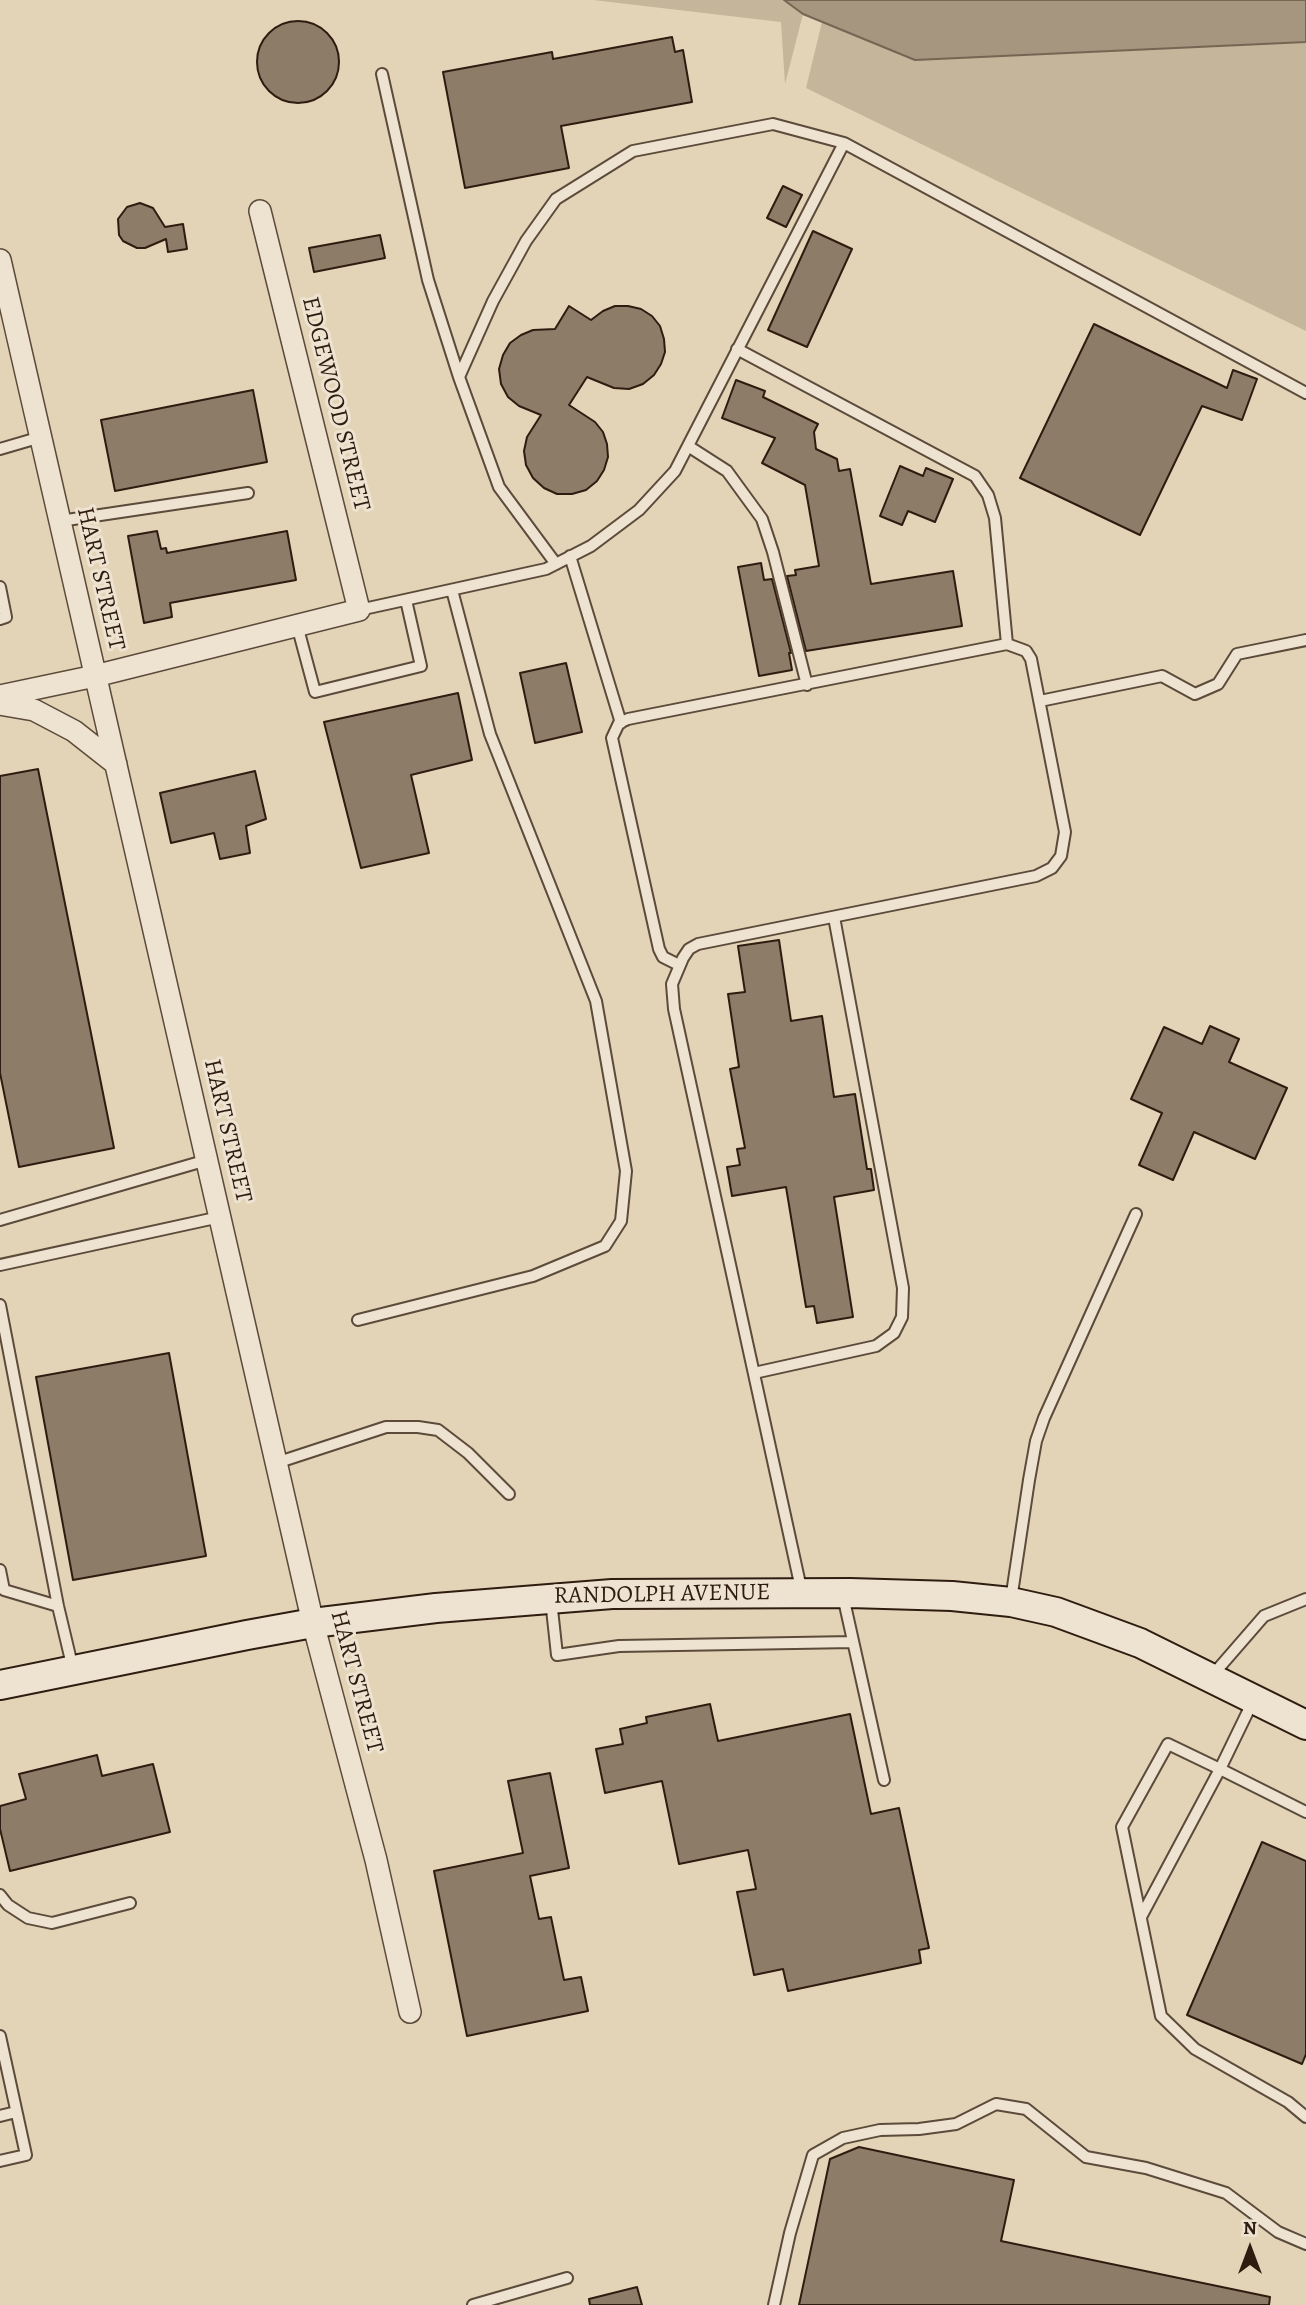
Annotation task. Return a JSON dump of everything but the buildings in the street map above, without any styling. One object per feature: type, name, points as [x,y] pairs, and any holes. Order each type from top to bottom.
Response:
[{"type":"main road","name":"RANDOLPH AVENUE","points":[[0,1685],[313,1623],[551,1597],[663,1592],[951,1596],[1011,1602],[1056,1612],[1099,1626],[1140,1643],[1306,1725]]},
{"type":"street","name":"EDGEWOOD STREET","points":[[260,211],[359,610]]},
{"type":"street","name":"HART STREET","points":[[0,260],[6,317],[41,437],[313,1623],[376,1860],[410,2012]]},
{"type":"street","points":[[0,696],[95,676],[359,610]]},
{"type":"street","points":[[0,704],[34,710],[74,731],[116,764]]},
{"type":"lane","points":[[382,74],[428,280],[459,377],[499,488],[556,564]]},
{"type":"lane","points":[[459,377],[499,289],[526,240],[555,200],[633,151],[773,124],[844,143],[1306,393]]},
{"type":"lane","points":[[359,610],[546,569],[591,546],[639,510],[675,471],[844,143]]},
{"type":"lane","points":[[737,349],[975,476],[988,495],[995,518],[1007,644]]},
{"type":"lane","points":[[0,449],[41,437]]},
{"type":"lane","points":[[688,446],[727,471],[762,519],[807,685]]},
{"type":"lane","points":[[60,521],[248,493]]},
{"type":"lane","points":[[570,556],[621,723]]},
{"type":"lane","points":[[0,587],[6,617],[0,619]]},
{"type":"lane","points":[[358,1320],[533,1276],[605,1246],[621,1221],[626,1171],[596,1001],[490,734],[452,590]]},
{"type":"lane","points":[[298,625],[315,692],[421,666],[405,600]]},
{"type":"lane","points":[[1040,701],[1162,676],[1195,694],[1218,684],[1237,654],[1306,640]]},
{"type":"lane","points":[[679,965],[663,957],[659,950],[612,738],[614,730],[621,723],[628,719],[1007,644],[1026,651],[1031,659],[1065,832],[1057,863],[1036,876],[698,944],[689,949],[672,984],[674,1009],[802,1592]]},
{"type":"lane","points":[[754,1373],[876,1346],[894,1333],[902,1317],[903,1288],[834,916]]},
{"type":"lane","points":[[0,1220],[207,1160]]},
{"type":"lane","points":[[1011,1602],[1029,1480],[1040,1429],[1136,1214]]},
{"type":"lane","points":[[0,1265],[220,1217]]},
{"type":"lane","points":[[0,1304],[58,1606],[73,1669]]},
{"type":"lane","points":[[276,1463],[386,1427],[418,1427],[438,1430],[468,1452],[509,1494]]},
{"type":"lane","points":[[0,1570],[4,1590],[58,1606]]},
{"type":"lane","points":[[842,1593],[884,1780]]},
{"type":"lane","points":[[551,1597],[557,1655],[619,1646],[853,1642]]},
{"type":"lane","points":[[1211,1677],[1264,1616],[1306,1599]]},
{"type":"lane","points":[[1141,1917],[1254,1700]]},
{"type":"lane","points":[[1306,1812],[1168,1744],[1122,1827],[1161,2016],[1195,2049],[1288,2102],[1306,2117]]},
{"type":"lane","points":[[0,1895],[8,1905],[28,1918],[52,1923],[130,1903]]},
{"type":"lane","points":[[0,2036],[3,2066],[26,2155],[0,2161]]},
{"type":"lane","points":[[774,2305],[790,2233],[813,2155],[843,2138],[880,2130],[956,2124],[996,2104],[1026,2109],[1086,2157],[1146,2168],[1226,2193],[1278,2232],[1306,2244]]},
{"type":"lane","points":[[0,2116],[16,2112]]},
{"type":"lane","points":[[473,2305],[567,2278]]},
{"type":"shaded area","points":[[593,0],[784,0],[803,14],[785,84],[781,22]]},
{"type":"shaded area","points":[[784,0],[1306,0],[1306,42],[915,60],[803,14]]},
{"type":"shaded area","points":[[822,22],[915,59],[1306,42],[1306,331],[806,88]]}]
